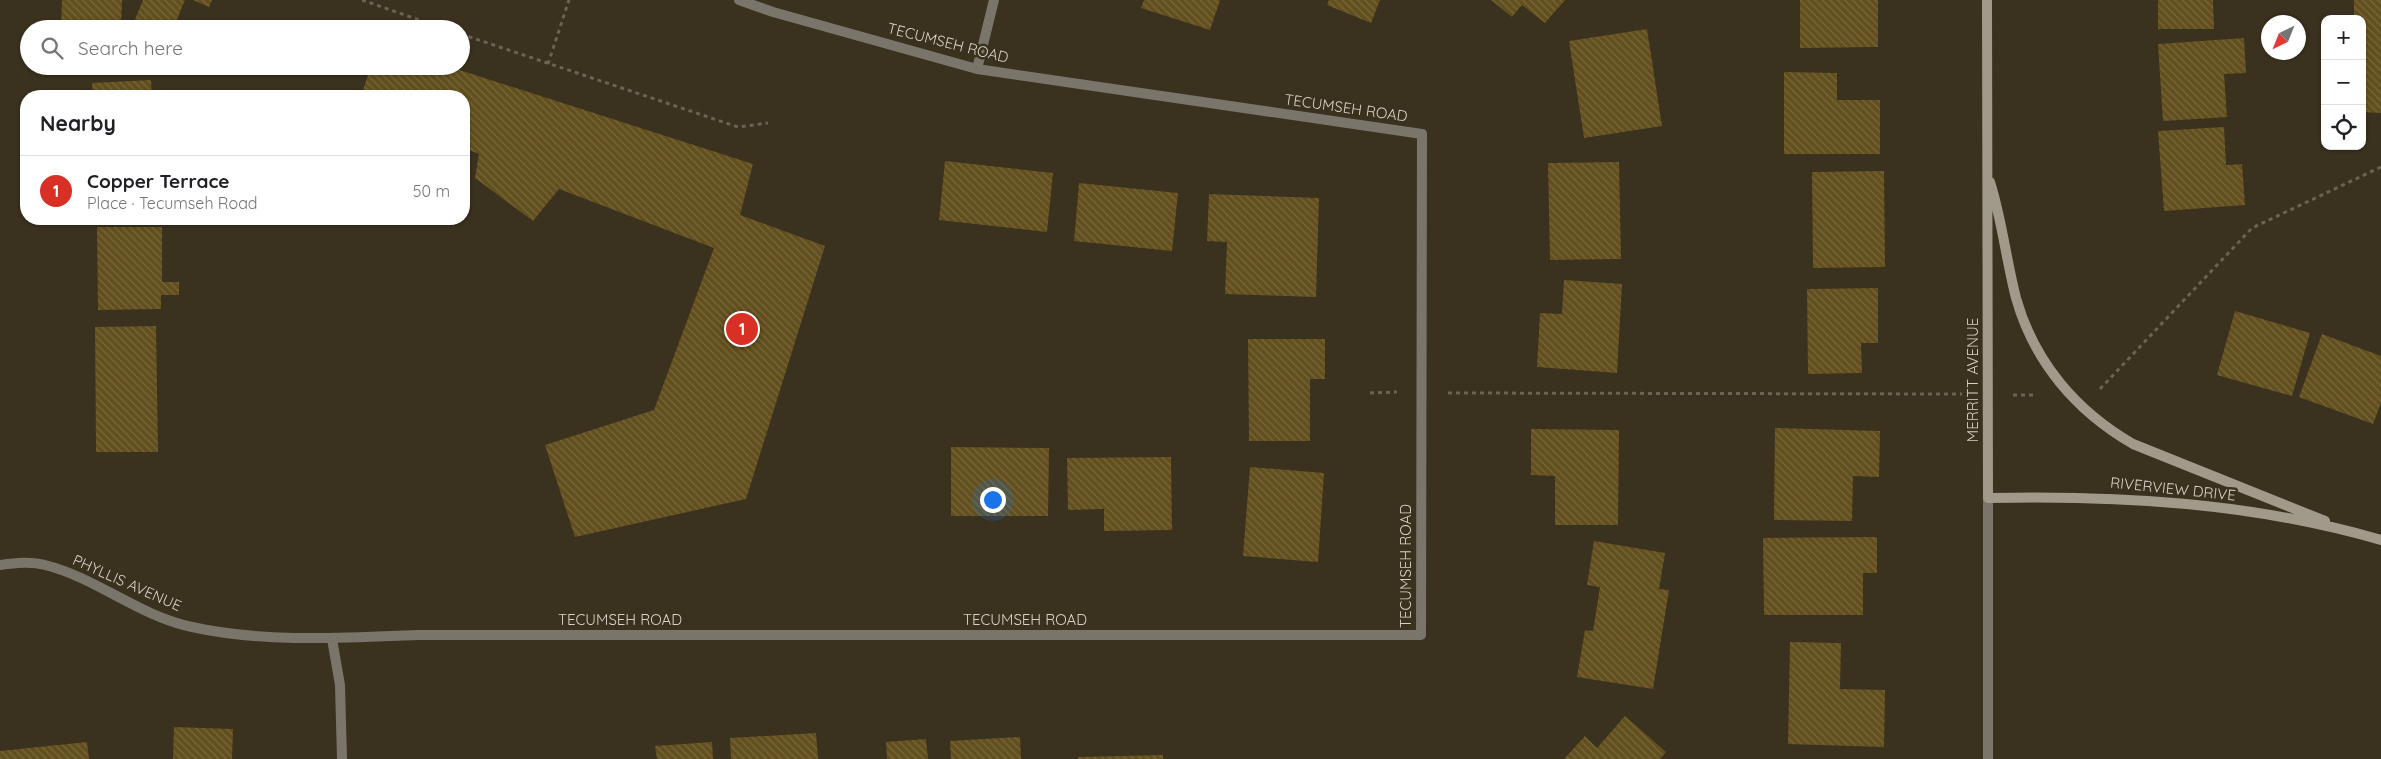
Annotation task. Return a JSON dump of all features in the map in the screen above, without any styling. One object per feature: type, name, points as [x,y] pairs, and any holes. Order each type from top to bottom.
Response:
[{"type":"street","name":"TECUMSEH ROAD","points":[[332,639],[416,635],[1421,636],[1422,134],[976,69],[773,12],[739,0]]},
{"type":"street","points":[[976,69],[994,0]]},
{"type":"street","name":"MERRITT AVENUE","points":[[1987,0],[1988,759]]},
{"type":"street","points":[[1987,171],[1998,208],[2016,298],[2026,326],[2044,362],[2070,396],[2105,428],[2133,444],[2344,529]]},
{"type":"street","name":"RIVERVIEW DRIVE","points":[[1988,498],[2092,497],[2204,505],[2344,529],[2381,540]]},
{"type":"street","name":"PHYLLIS AVENUE","points":[[0,565],[20,563],[44,564],[101,588],[153,615],[191,627],[239,635],[332,639]]},
{"type":"street","points":[[332,639],[340,685],[342,759]]},
{"type":"path","points":[[362,0],[419,20]]},
{"type":"path","points":[[548,64],[569,0]]},
{"type":"path","points":[[470,37],[738,127],[768,123]]},
{"type":"path","points":[[1370,393],[1988,394],[2089,398],[2100,389],[2252,228],[2381,167]]},
{"type":"building","points":[[62,0],[122,0],[121,20],[61,20]]},
{"type":"building","points":[[143,0],[185,0],[177,20],[135,20]]},
{"type":"building","points":[[193,0],[212,0],[209,7]]},
{"type":"building","points":[[1144,0],[1220,0],[1210,30],[1141,8]]},
{"type":"building","points":[[1329,0],[1380,0],[1371,23],[1327,5]]},
{"type":"building","points":[[1491,0],[1565,0],[1545,23],[1522,5],[1512,17]]},
{"type":"building","points":[[1800,0],[1878,0],[1878,47],[1800,48]]},
{"type":"building","points":[[2158,0],[2213,0],[2214,29],[2158,29]]},
{"type":"building","points":[[2354,0],[2381,0],[2381,113],[2366,112],[2366,15],[2354,15]]},
{"type":"building","points":[[1647,29],[1662,126],[1584,138],[1569,41]]},
{"type":"building","points":[[2244,38],[2246,73],[2224,74],[2227,117],[2163,121],[2158,44]]},
{"type":"building","points":[[1784,72],[1837,73],[1837,100],[1880,100],[1880,154],[1784,154]]},
{"type":"building","points":[[470,73],[753,164],[740,215],[825,246],[746,499],[575,537],[545,445],[654,410],[714,248],[559,189],[533,221],[475,178],[479,154],[470,150],[470,90],[363,90],[368,75],[470,75]]},
{"type":"building","points":[[151,80],[152,90],[93,90],[92,83]]},
{"type":"building","points":[[2224,127],[2226,165],[2242,164],[2245,205],[2164,211],[2158,131]]},
{"type":"building","points":[[945,161],[1053,173],[1047,232],[939,220]]},
{"type":"building","points":[[1619,162],[1621,259],[1550,260],[1548,163]]},
{"type":"building","points":[[1884,171],[1885,267],[1813,268],[1812,172]]},
{"type":"building","points":[[1079,183],[1178,193],[1172,251],[1074,241]]},
{"type":"building","points":[[1209,194],[1319,198],[1316,297],[1225,294],[1227,242],[1207,241]]},
{"type":"building","points":[[97,227],[162,227],[162,282],[179,282],[179,295],[161,295],[161,309],[98,310]]},
{"type":"building","points":[[1564,280],[1622,284],[1617,373],[1537,367],[1540,313],[1562,314]]},
{"type":"building","points":[[1878,288],[1878,343],[1861,343],[1862,373],[1808,374],[1807,289]]},
{"type":"building","points":[[2235,311],[2310,333],[2292,396],[2217,375]]},
{"type":"building","points":[[156,326],[158,452],[96,452],[95,327]]},
{"type":"building","points":[[2322,334],[2381,356],[2381,403],[2373,424],[2299,397]]},
{"type":"building","points":[[1248,339],[1325,339],[1325,379],[1310,379],[1310,441],[1249,441]]},
{"type":"building","points":[[1775,428],[1880,431],[1879,477],[1853,476],[1852,521],[1774,520]]},
{"type":"building","points":[[1531,429],[1619,430],[1618,525],[1555,525],[1555,476],[1531,475]]},
{"type":"building","points":[[951,447],[1049,448],[1048,516],[951,516]]},
{"type":"building","points":[[1171,457],[1172,530],[1104,531],[1104,509],[1068,510],[1067,458]]},
{"type":"building","points":[[1250,467],[1324,473],[1318,562],[1243,556]]},
{"type":"building","points":[[1877,537],[1877,573],[1863,573],[1863,615],[1764,615],[1763,538]]},
{"type":"building","points":[[1594,541],[1665,553],[1659,589],[1669,590],[1653,689],[1577,677],[1585,630],[1593,631],[1600,587],[1587,585]]},
{"type":"building","points":[[1790,642],[1841,643],[1840,689],[1885,690],[1884,747],[1788,744]]},
{"type":"building","points":[[1625,716],[1666,752],[1660,759],[1564,759],[1585,736],[1597,748]]},
{"type":"building","points":[[174,727],[233,729],[232,759],[173,759]]},
{"type":"building","points":[[816,733],[818,759],[731,759],[730,738]]},
{"type":"building","points":[[1020,737],[1021,759],[951,759],[950,741]]},
{"type":"building","points":[[926,739],[928,759],[887,759],[886,742]]},
{"type":"building","points":[[87,742],[89,759],[0,759],[0,751]]},
{"type":"building","points":[[712,742],[713,759],[657,759],[655,746]]},
{"type":"building","points":[[1163,755],[1163,759],[1078,759],[1078,757]]},
{"type":"place","name":"Copper Terrace","points":[[742,329]]}]
